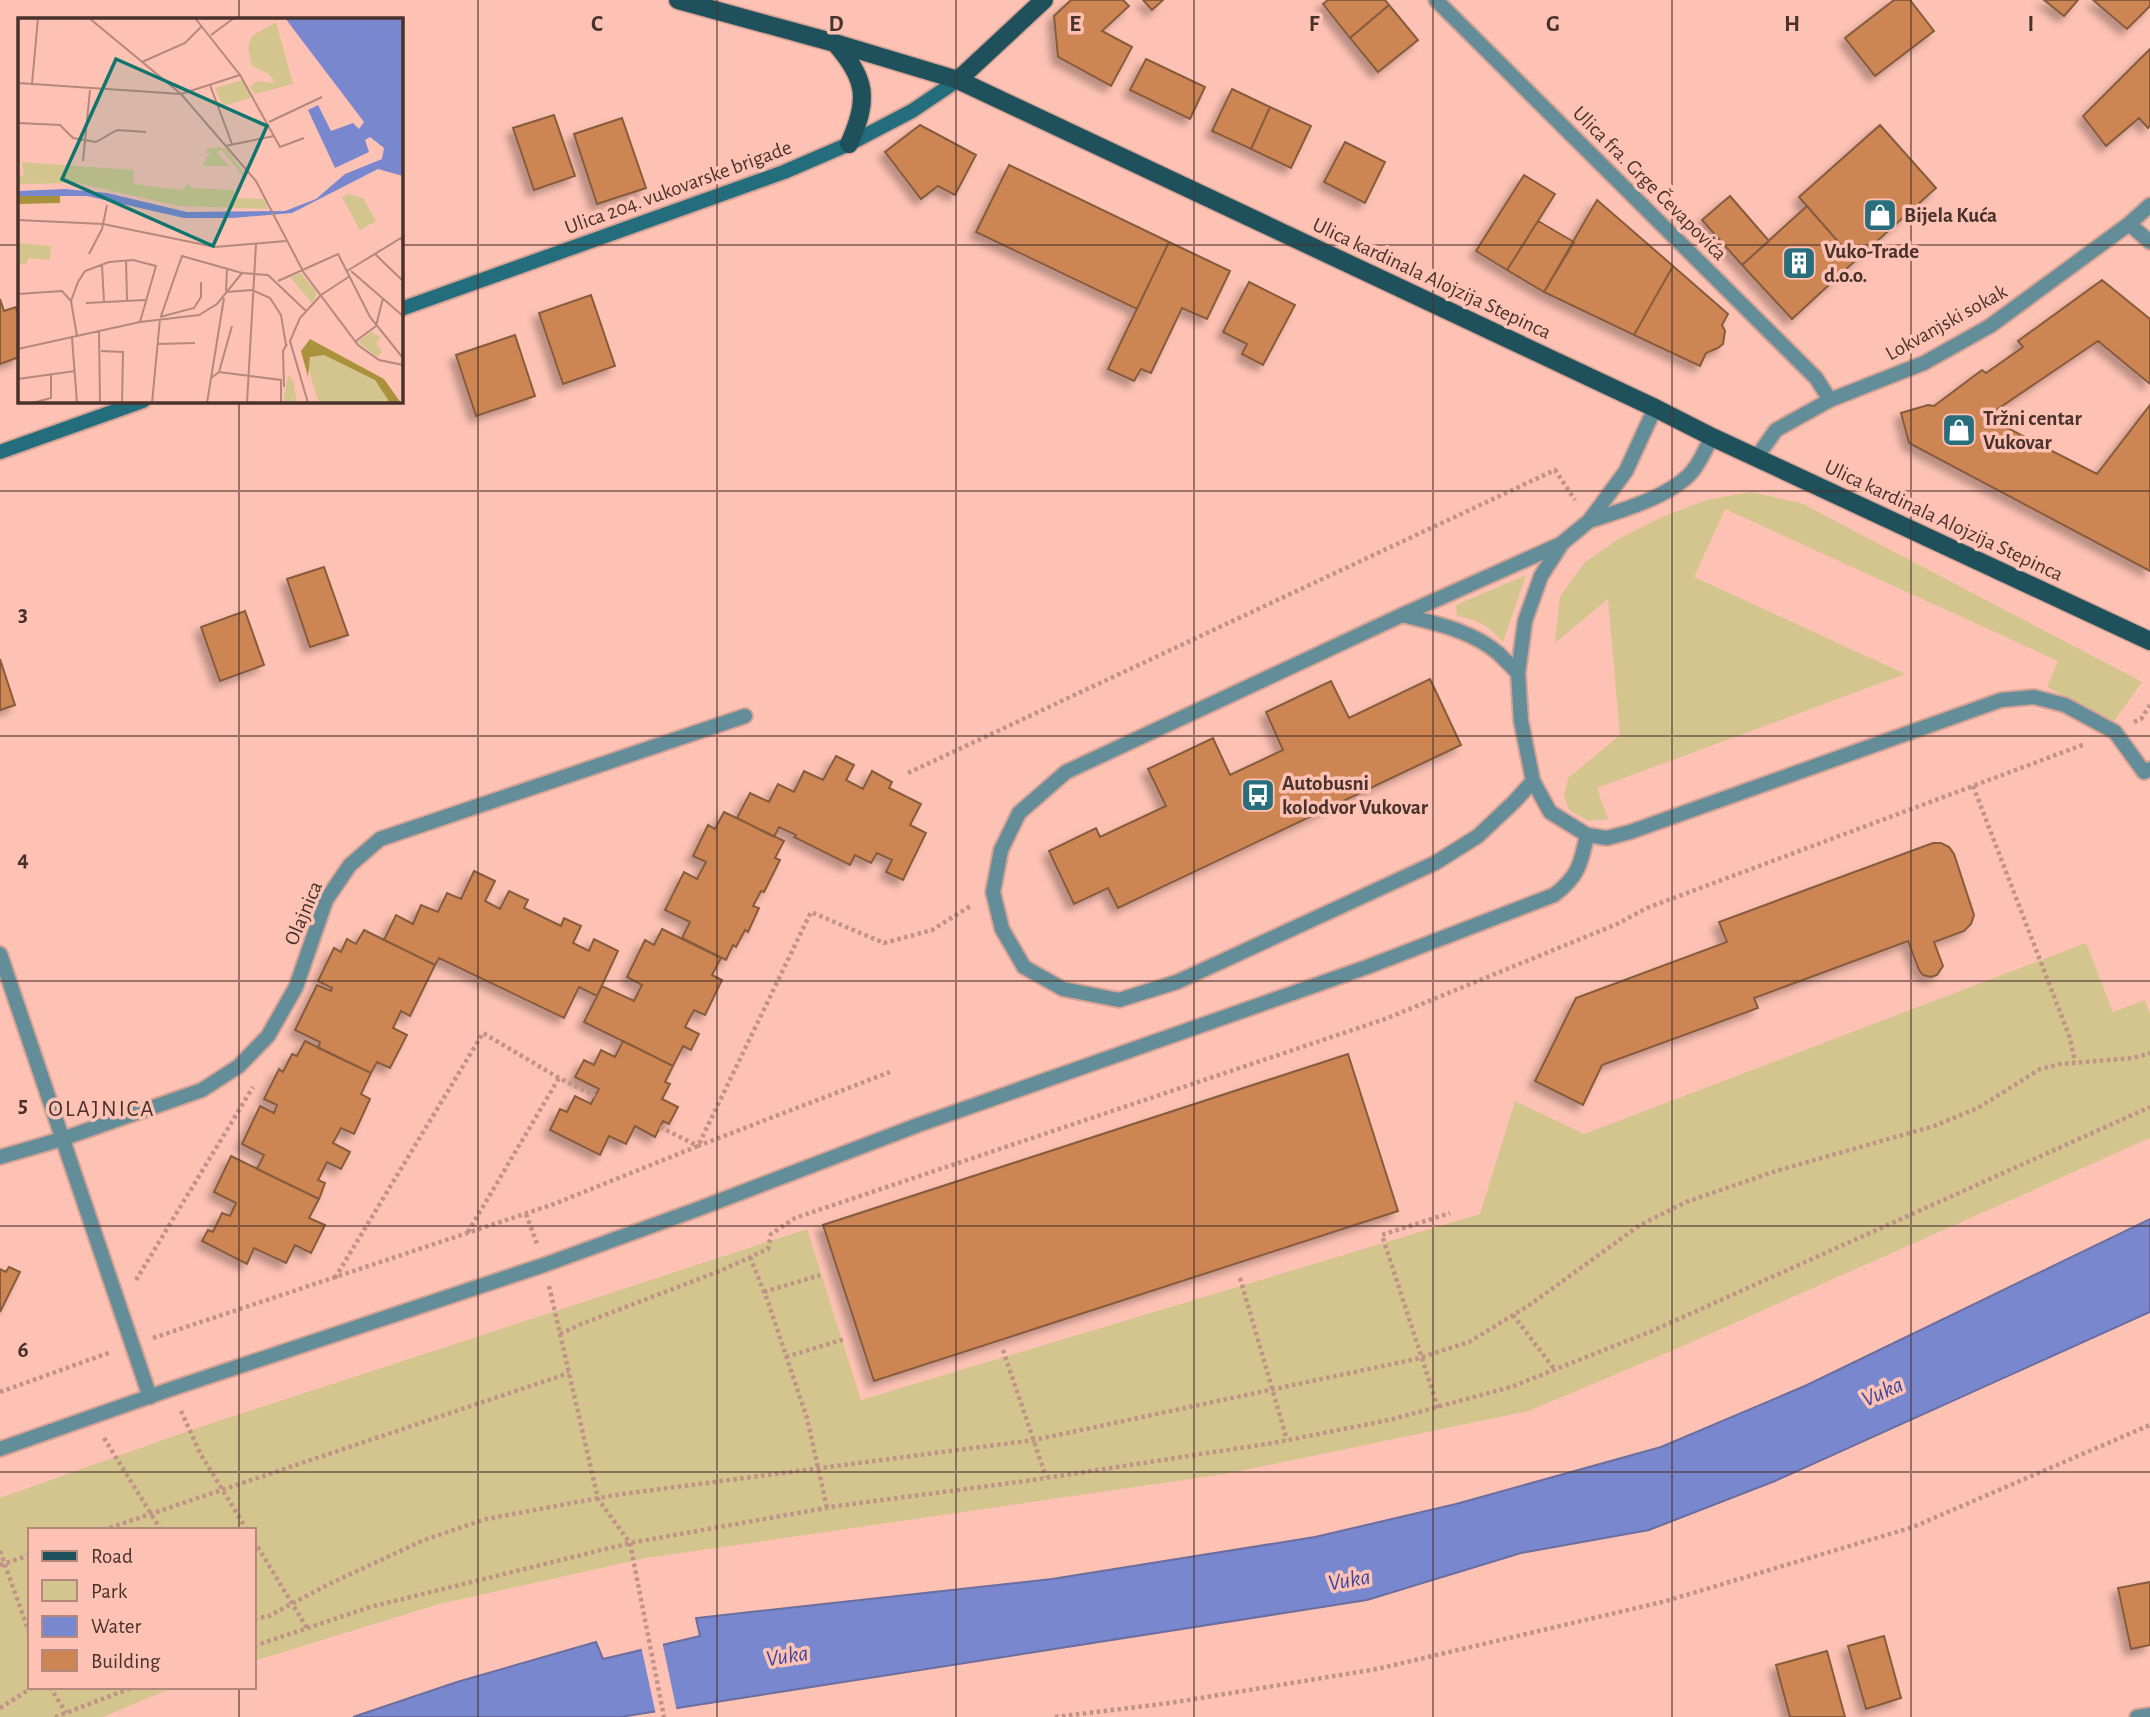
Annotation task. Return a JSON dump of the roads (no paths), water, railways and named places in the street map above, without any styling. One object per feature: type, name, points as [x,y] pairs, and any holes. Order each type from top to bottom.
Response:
[{"type":"main road","name":"Ulica kardinala Alojzija Stepinca","points":[[678,0],[958,80],[1756,458],[2150,641]]},
{"type":"main road","points":[[958,80],[1044,0]]},
{"type":"main road","points":[[835,43],[852,62],[860,81],[863,102],[859,123],[849,144]]},
{"type":"street","name":"Ulica fra. Grge Čevapovića","points":[[1436,0],[1816,378],[1830,400]]},
{"type":"street","name":"Ulica 204. vukovarske brigade","points":[[402,309],[784,172],[849,144],[912,111],[958,80]]},
{"type":"street","name":"Lokvanjski sokak","points":[[1756,458],[1776,430],[1830,400],[1924,363],[1990,326],[2129,224],[2150,205]]},
{"type":"street","points":[[2129,224],[2150,242]]},
{"type":"street","points":[[0,452],[140,402]]},
{"type":"street","points":[[1655,408],[1626,471],[1589,521],[1562,544],[1541,576],[1525,621],[1518,673],[1521,721],[1533,781],[1550,812],[1587,835],[1607,838],[2001,700],[2034,698],[2065,705],[2115,732],[2144,772],[2150,769]]},
{"type":"street","points":[[1589,521],[1645,502],[1690,475],[1712,437]]},
{"type":"street","points":[[1533,781],[1514,803],[1478,836],[1435,863],[1177,982],[1119,1000],[1063,989],[1024,967],[1002,929],[993,892],[1001,850],[1019,813],[1066,772],[1402,615],[1562,544]]},
{"type":"street","points":[[1402,615],[1440,624],[1474,638],[1497,652],[1518,673]]},
{"type":"street","name":"Olajnica","points":[[0,1157],[62,1139],[202,1090],[239,1066],[268,1036],[296,986],[326,901],[350,865],[380,839],[746,716]]},
{"type":"street","points":[[0,1449],[170,1389],[544,1265],[918,1125],[1367,967],[1554,895],[1570,882],[1581,864],[1587,835]]},
{"type":"street","points":[[0,954],[150,1396]]},
{"type":"street","points":[[2137,1717],[2150,1714]]},
{"type":"water","name":"Vuka","points":[[2150,1219],[2150,1312],[1775,1481],[1649,1530],[1521,1553],[1367,1600],[620,1717],[353,1717],[457,1682],[596,1642],[603,1659],[700,1636],[696,1618],[1052,1579],[1315,1537],[1456,1504],[1661,1447],[1807,1385]]},
{"type":"place","name":"Bijela Kuća","points":[[1880,215]]},
{"type":"place","name":"Vuko-Trade d.o.o.","points":[[1799,263]]},
{"type":"place","name":"Tržni centar Vukovar","points":[[1959,430]]},
{"type":"place","name":"Autobusni kolodvor Vukovar","points":[[1258,795]]},
{"type":"district","name":"OLAJNICA","points":[[102,1108]]}]
